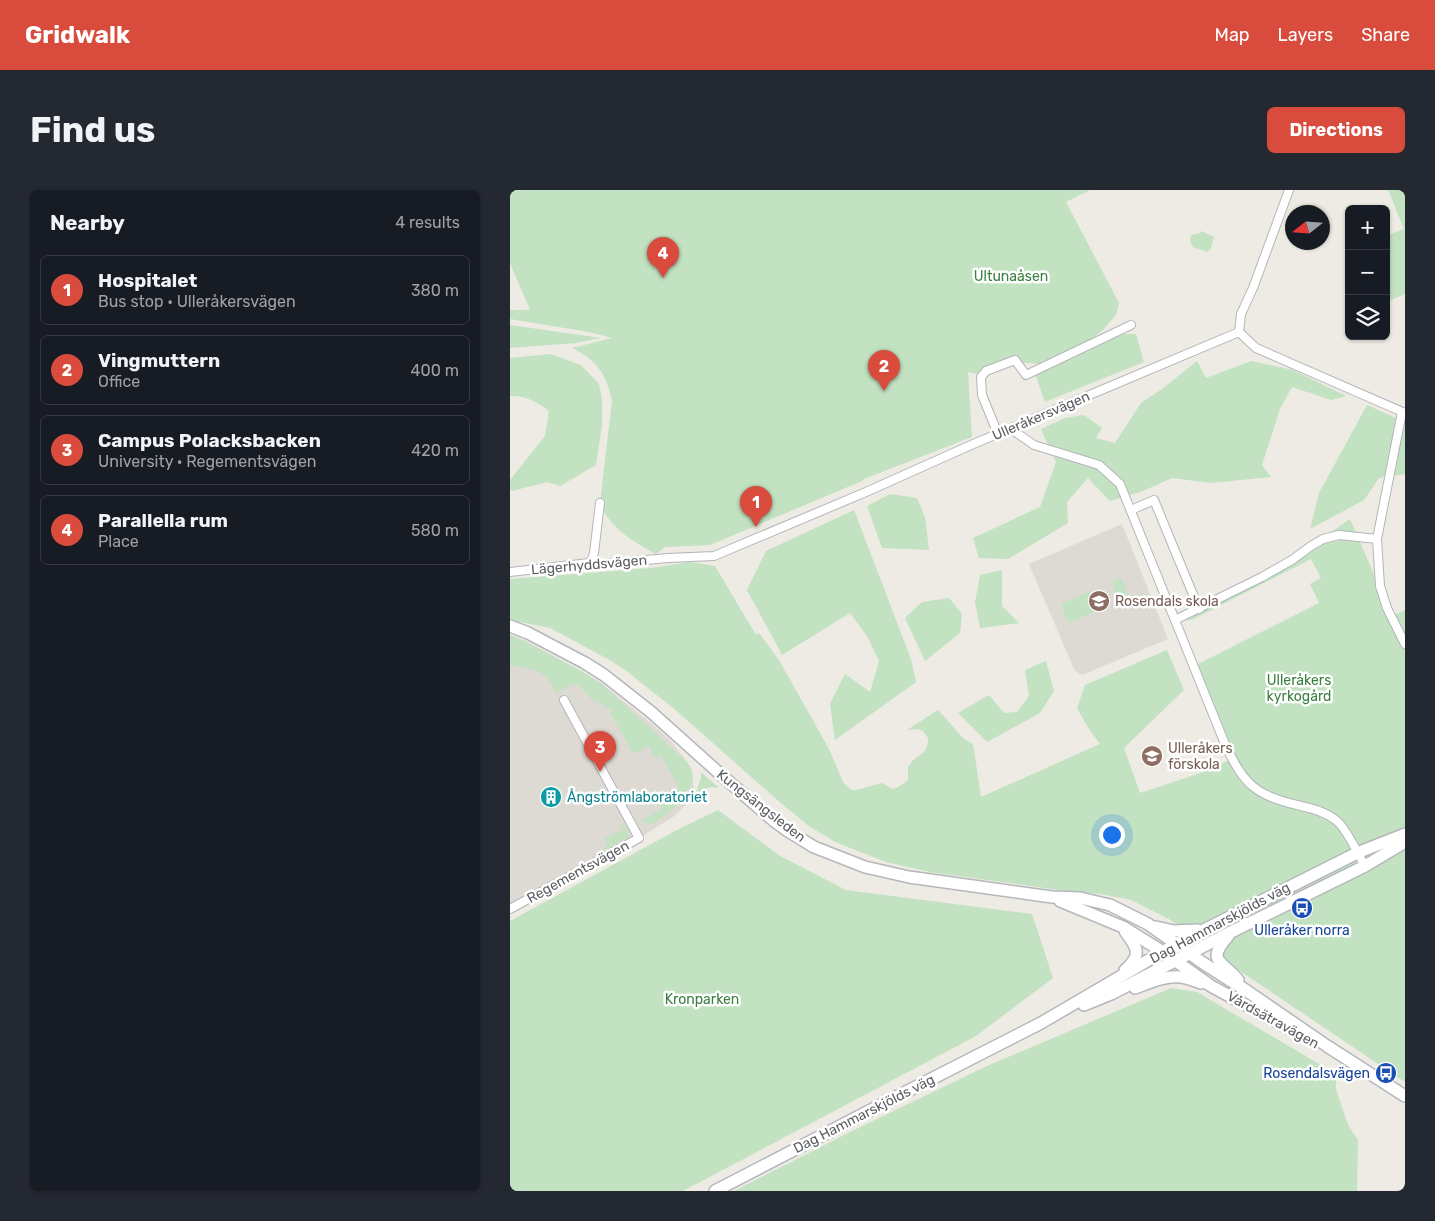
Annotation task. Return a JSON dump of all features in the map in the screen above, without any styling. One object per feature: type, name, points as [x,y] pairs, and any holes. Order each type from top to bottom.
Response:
[{"type":"main road","name":"Kungsängsleden","points":[[510,626],[528,633],[604,675],[650,712],[774,820],[814,847],[858,864],[909,877],[1052,897],[1080,898],[1110,905],[1148,924],[1189,953]]},
{"type":"main road","name":"Dag Hammarskjölds väg","points":[[1109,989],[1176,944],[1357,853],[1405,834]]},
{"type":"main road","name":"Dag Hammarskjölds väg","points":[[714,1191],[1109,989],[1175,961],[1365,866],[1405,842]]},
{"type":"main road","name":"Kungsängsleden","points":[[1052,897],[1123,927],[1175,961]]},
{"type":"main road","points":[[1148,924],[1174,932],[1208,928]]},
{"type":"main road","points":[[1109,989],[1134,961],[1136,956],[1135,945],[1123,927]]},
{"type":"main road","points":[[1231,932],[1217,950],[1217,956],[1220,963],[1235,976],[1247,991]]},
{"type":"main road","name":"Vårdsätravägen","points":[[1189,953],[1405,1096]]},
{"type":"main road","name":"Vårdsätravägen","points":[[1175,961],[1211,986],[1374,1076]]},
{"type":"main road","points":[[1109,989],[1134,989],[1156,980],[1170,977],[1182,977],[1211,986]]},
{"type":"street","points":[[1289,190],[1253,288],[1241,314],[1239,332],[1256,348],[1403,412],[1377,539],[1380,586],[1387,608],[1405,644]]},
{"type":"street","points":[[998,434],[982,395],[982,377],[986,371],[1015,360],[1026,375],[1131,325]]},
{"type":"street","name":"Ulleråkersvägen","points":[[668,558],[714,556],[1239,332]]},
{"type":"street","points":[[1011,429],[1034,445],[1099,465],[1120,484],[1232,759],[1252,787],[1270,797],[1318,810],[1339,822],[1365,866]]},
{"type":"street","points":[[1131,510],[1154,500],[1199,609]]},
{"type":"street","points":[[589,563],[594,553],[600,503]]},
{"type":"street","points":[[1175,620],[1262,577],[1324,539],[1339,535],[1377,539]]},
{"type":"street","name":"Lägerhyddsvägen","points":[[510,572],[589,563],[601,564],[668,558]]},
{"type":"street","name":"Regementsvägen","points":[[510,909],[639,838],[564,700]]},
{"type":"shaded area","name":"Rosendals skola","points":[[1122,524],[1168,639],[1082,675],[1075,671],[1029,564]]},
{"type":"shaded area","points":[[510,635],[525,641],[601,683],[670,740],[687,762],[693,781],[694,797],[673,817],[639,838],[510,909]]},
{"type":"green space","name":"Ultunaåsen","points":[[510,190],[1090,190],[1066,202],[1119,303],[1116,315],[1103,330],[1080,347],[1043,364],[1008,362],[976,374],[968,372],[972,437],[864,479],[710,545],[665,547],[656,554],[631,539],[616,527],[609,520],[600,503],[612,401],[607,383],[600,369],[588,358],[572,348],[612,338],[589,332],[510,319],[510,310],[530,310],[510,263]]},
{"type":"green space","points":[[1388,190],[1405,190],[1405,294],[1390,300],[1390,234],[1404,229]]},
{"type":"green space","points":[[1201,231],[1214,237],[1211,248],[1207,252],[1193,247],[1190,241],[1191,235]]},
{"type":"green space","points":[[510,325],[601,338],[576,343],[510,348]]},
{"type":"green space","points":[[1120,334],[1136,334],[1144,362],[1045,402],[1035,374]]},
{"type":"green space","points":[[550,354],[581,365],[599,384],[602,399],[602,425],[596,465],[560,486],[547,482],[512,491],[510,489],[510,480],[545,436],[549,411],[531,400],[510,396],[510,358]]},
{"type":"green space","points":[[1197,361],[1206,378],[1251,361],[1293,370],[1346,396],[1331,400],[1292,387],[1280,409],[1262,465],[1271,477],[1211,483],[1172,478],[1143,491],[1110,501],[1088,478],[1067,502],[1068,523],[1008,559],[979,558],[973,538],[1040,507],[1056,462],[1041,429],[1065,418],[1084,415],[1102,428],[1096,438],[1115,443],[1141,403]]},
{"type":"green space","points":[[1367,405],[1405,422],[1405,474],[1379,478],[1364,500],[1310,529],[1319,493]]},
{"type":"green space","points":[[890,494],[917,498],[925,517],[929,550],[882,548],[867,506]]},
{"type":"green space","points":[[854,510],[911,659],[916,682],[835,740],[830,704],[845,674],[870,692],[879,661],[867,636],[850,613],[782,655],[747,590],[766,551]]},
{"type":"green space","name":"Ulleråkers kyrkogård","points":[[1350,519],[1392,616],[1405,610],[1405,1082],[1237,969],[1169,919],[1131,900],[1101,894],[1073,892],[930,872],[886,862],[835,842],[809,826],[782,804],[672,707],[625,670],[550,628],[510,620],[510,579],[651,568],[690,562],[715,566],[756,635],[759,633],[779,660],[829,749],[843,782],[851,790],[882,783],[893,789],[906,782],[908,779],[908,768],[912,761],[925,751],[928,743],[928,738],[923,731],[919,729],[907,730],[938,710],[964,739],[973,744],[981,797],[1100,744],[1077,708],[1085,685],[1167,650],[1184,690],[1124,748],[1140,793],[1200,773],[1232,759],[1194,666],[1319,603],[1310,584],[1321,578],[1311,559],[1192,620],[1175,620],[1311,546]]},
{"type":"green space","points":[[1002,570],[1002,606],[1019,623],[980,628],[975,602],[980,575]]},
{"type":"green space","points":[[1121,578],[1129,597],[1120,601],[1112,582]]},
{"type":"green space","points":[[1093,590],[1101,609],[1069,623],[1061,604]]},
{"type":"green space","points":[[949,598],[962,614],[960,633],[925,661],[905,618],[922,602]]},
{"type":"green space","points":[[510,635],[525,641],[601,683],[687,762],[692,771],[693,780],[690,789],[678,805],[654,823],[643,823],[641,820],[662,809],[658,799],[679,788],[661,755],[655,758],[649,746],[633,754],[610,712],[612,711],[597,700],[598,703],[590,698],[580,686],[573,684],[556,693],[548,679],[540,672],[510,666]]},
{"type":"green space","points":[[1046,661],[1054,691],[1040,713],[987,742],[958,713],[989,695],[1004,713],[1017,712],[1029,696],[1025,670]]},
{"type":"green space","points":[[701,772],[719,788],[705,789],[697,793]]},
{"type":"green space","name":"Kronparken","points":[[718,810],[780,856],[846,890],[1032,914],[1053,978],[976,1036],[683,1191],[510,1191],[510,921],[677,830]]},
{"type":"green space","points":[[621,824],[624,825],[630,836],[599,854],[598,852],[608,847],[604,839],[623,829]]},
{"type":"green space","points":[[1171,988],[1197,992],[1336,1074],[1336,1089],[1348,1125],[1358,1140],[1357,1191],[734,1191],[852,1131],[987,1066]]},
{"type":"place","name":"Parallella rum","points":[[663,278]]},
{"type":"place","name":"Vingmuttern","points":[[884,391]]},
{"type":"place","name":"Hospitalet","points":[[756,527]]},
{"type":"place","name":"Rosendals skola","points":[[1099,601]]},
{"type":"place","name":"Ulleråkers förskola","points":[[1152,756]]},
{"type":"place","name":"Campus Polacksbacken","points":[[600,772]]},
{"type":"place","name":"Ångströmlaboratoriet","points":[[551,797]]},
{"type":"place","name":"Ulleråker norra","points":[[1302,908]]},
{"type":"place","name":"Rosendalsvägen","points":[[1386,1073]]}]
